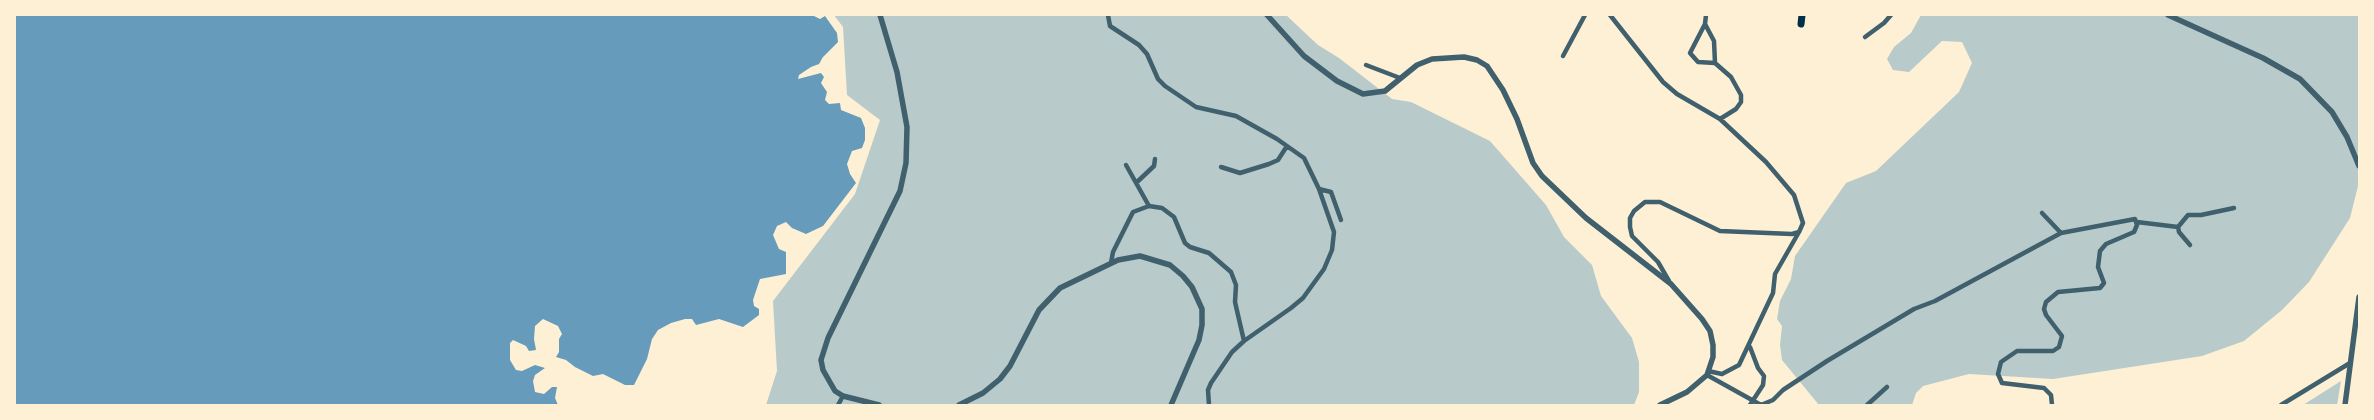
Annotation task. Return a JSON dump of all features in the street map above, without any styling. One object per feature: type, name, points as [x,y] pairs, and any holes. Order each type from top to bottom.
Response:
[{"type":"main road","points":[[1801,24],[1802,15]]},
{"type":"street","points":[[878,405],[843,396],[836,391],[823,370],[821,360],[823,348],[900,191],[906,163],[907,127],[897,72],[880,15]]},
{"type":"street","points":[[1108,15],[1110,26],[1139,45],[1147,54],[1158,79],[1165,86],[1196,107],[1236,116],[1304,158],[1319,189],[1334,232],[1332,250],[1324,269],[1303,298],[1244,341],[1215,374],[1208,390],[1209,405]]},
{"type":"street","points":[[1267,15],[1304,56],[1337,81],[1358,93],[1368,95],[1385,91],[1417,66],[1432,59],[1451,56],[1477,60],[1487,66],[1503,90],[1533,163],[1542,176],[1586,218],[1671,284],[1702,319],[1710,331],[1713,349],[1708,373],[1688,392],[1660,405]]},
{"type":"street","points":[[1563,56],[1585,15]]},
{"type":"street","points":[[1610,15],[1663,82],[1677,94],[1720,119],[1766,162],[1788,186],[1798,205],[1803,223],[1775,274],[1773,293],[1739,365],[1722,374],[1708,373]]},
{"type":"street","points":[[1706,15],[1705,24],[1690,54],[1698,62],[1714,63],[1731,77],[1741,95],[1736,110],[1720,119]]},
{"type":"street","points":[[1865,36],[1884,23],[1891,15]]},
{"type":"street","points":[[2168,15],[2263,58],[2300,79],[2332,112],[2359,166]]},
{"type":"street","points":[[1705,24],[1714,41],[1714,63]]},
{"type":"street","points":[[1366,65],[1400,78]]},
{"type":"street","points":[[1221,166],[1240,173],[1278,160],[1287,146]]},
{"type":"street","points":[[1136,184],[1154,166],[1155,159]]},
{"type":"street","points":[[1126,165],[1150,206]]},
{"type":"street","points":[[1319,189],[1331,192],[1341,220]]},
{"type":"street","points":[[1671,284],[1658,262],[1632,236],[1630,218],[1634,211],[1645,202],[1660,202],[1720,231],[1772,235],[1798,232]]},
{"type":"street","points":[[1112,263],[1113,252],[1129,216],[1137,209],[1150,206],[1162,208],[1174,217],[1185,243],[1190,247],[1209,253],[1231,272],[1236,285],[1236,302],[1244,341]]},
{"type":"street","points":[[2178,227],[2188,215],[2201,215],[2234,208]]},
{"type":"street","points":[[2042,213],[2061,233]]},
{"type":"street","points":[[1708,373],[1751,403],[1761,405],[1773,400],[1782,390],[1827,361],[1914,309],[1986,275],[2061,233],[2131,218],[2137,222],[2178,227]]},
{"type":"street","points":[[2052,405],[2051,395],[2044,388],[2002,382],[1998,374],[2000,362],[2017,351],[2052,351],[2059,347],[2062,336],[2046,315],[2044,309],[2046,302],[2058,292],[2100,288],[2104,283],[2098,267],[2100,251],[2106,244],[2134,232],[2137,222]]},
{"type":"street","points":[[2178,227],[2179,232],[2190,245]]},
{"type":"street","points":[[959,405],[983,393],[1000,379],[1010,366],[1039,310],[1060,288],[1112,263],[1140,256],[1170,265],[1183,276],[1192,287],[1202,309],[1202,325],[1199,340],[1171,405]]},
{"type":"street","points":[[2345,405],[2359,298]]},
{"type":"street","points":[[1749,346],[1758,368],[1764,376],[1762,385],[1751,403]]},
{"type":"street","points":[[2281,405],[2305,392],[2350,362]]},
{"type":"street","points":[[1867,405],[1887,387]]},
{"type":"street","points":[[838,405],[843,396]]},
{"type":"shaded area","points":[[834,15],[1286,15],[1318,45],[1339,58],[1392,99],[1411,102],[1490,141],[1546,205],[1564,237],[1592,265],[1601,296],[1632,338],[1639,362],[1639,392],[1634,405],[766,405],[777,371],[773,301],[855,194],[880,120],[847,95],[843,27]]},
{"type":"shaded area","points":[[1921,15],[2359,15],[2359,182],[2350,218],[2309,282],[2282,310],[2244,341],[2202,356],[2053,379],[1969,374],[1923,386],[1916,393],[1912,405],[1819,405],[1782,360],[1780,345],[1782,326],[1777,319],[1780,301],[1791,279],[1795,256],[1846,183],[1876,171],[1959,92],[1972,63],[1962,42],[1942,41],[1909,72],[1893,70],[1887,59],[1894,47],[1911,33]]},
{"type":"shaded area","points":[[2341,381],[2337,405],[2303,405]]},
{"type":"water","points":[[15,15],[812,15],[820,19],[825,16],[837,33],[838,42],[823,57],[819,64],[799,75],[798,79],[821,73],[824,77],[821,83],[827,92],[825,100],[829,104],[840,103],[841,110],[861,118],[865,128],[865,140],[862,148],[852,151],[847,164],[850,174],[856,183],[823,226],[806,234],[792,228],[786,222],[777,226],[773,235],[779,249],[786,252],[786,274],[760,279],[753,300],[754,306],[759,309],[759,315],[743,327],[719,319],[696,325],[692,319],[685,319],[671,323],[658,330],[652,339],[647,359],[634,385],[625,385],[603,374],[593,376],[566,360],[556,357],[559,352],[559,339],[562,334],[558,326],[543,319],[535,326],[534,339],[536,350],[529,351],[526,346],[513,340],[510,343],[510,360],[516,370],[522,371],[535,365],[545,368],[535,375],[533,381],[535,392],[544,394],[552,387],[557,387],[555,398],[558,405],[15,405]]}]
